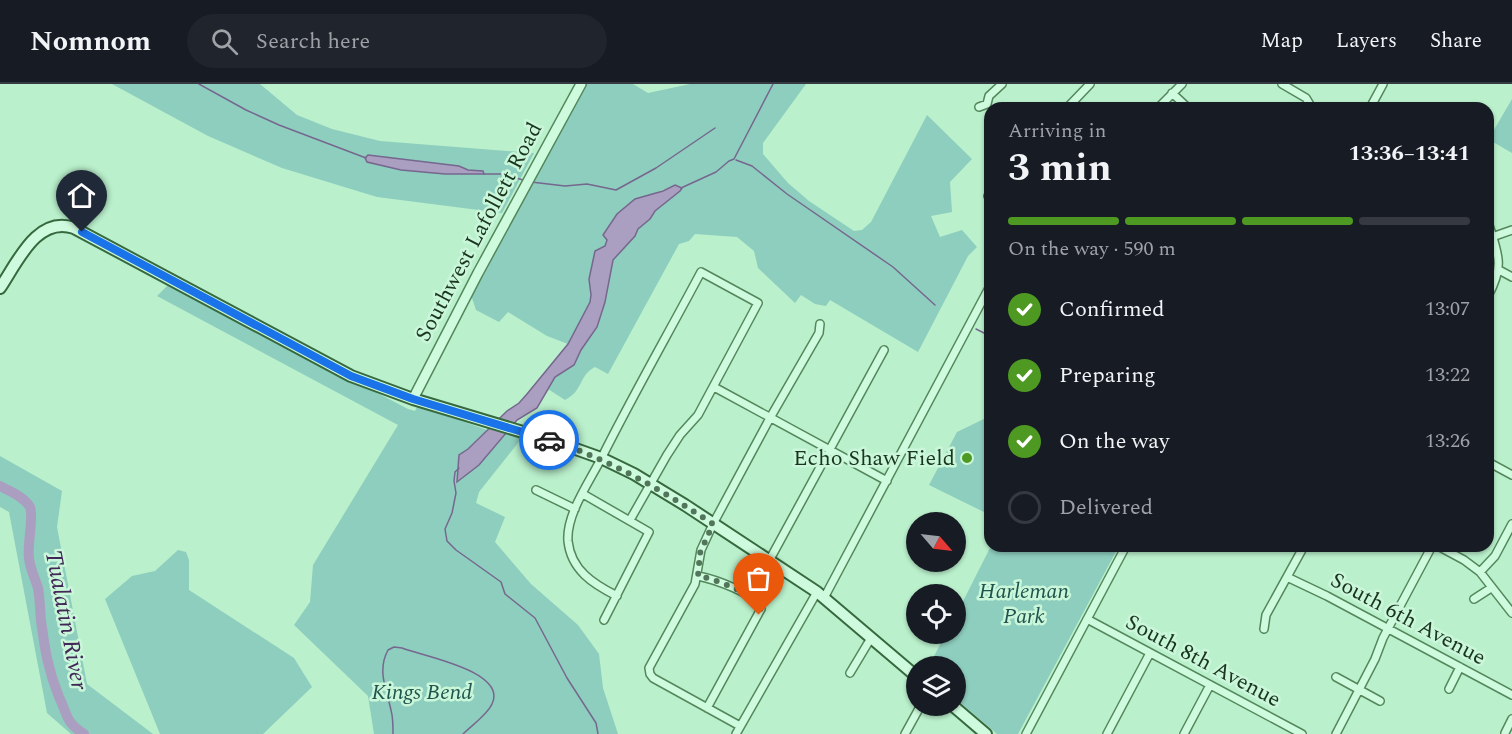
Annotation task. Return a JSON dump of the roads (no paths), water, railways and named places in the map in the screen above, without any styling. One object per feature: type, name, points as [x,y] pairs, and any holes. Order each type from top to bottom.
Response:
[{"type":"main road","points":[[0,288],[38,235],[54,226],[68,226],[351,376],[413,399],[537,436],[601,458],[650,483],[820,595],[906,668]]},
{"type":"main road","points":[[964,716],[986,734]]},
{"type":"street","name":"Southwest Lafollett Road","points":[[413,399],[580,84]]},
{"type":"street","points":[[989,102],[989,96],[1002,84]]},
{"type":"street","points":[[1073,102],[1090,84]]},
{"type":"street","points":[[1164,102],[1182,84]]},
{"type":"street","points":[[1282,84],[1306,98],[1308,102]]},
{"type":"street","points":[[1373,102],[1383,84]]},
{"type":"street","points":[[1172,93],[1182,102]]},
{"type":"street","points":[[979,107],[984,106]]},
{"type":"street","points":[[1494,236],[1512,231]]},
{"type":"street","points":[[1494,244],[1499,261],[1497,280],[1494,285]]},
{"type":"street","points":[[1499,270],[1512,277]]},
{"type":"street","points":[[617,596],[588,579],[573,560],[568,536],[569,525],[601,458],[701,272],[758,303],[698,415],[680,435],[630,520]]},
{"type":"street","points":[[736,734],[887,481],[984,297]]},
{"type":"street","points":[[741,726],[653,678],[649,673],[650,666],[695,585],[700,553],[713,524],[819,333],[820,324]]},
{"type":"street","points":[[769,561],[884,350]]},
{"type":"street","points":[[714,387],[887,481]]},
{"type":"street","points":[[1494,465],[1512,475]]},
{"type":"street","points":[[536,490],[575,509]]},
{"type":"street","points":[[583,494],[649,532],[604,620]]},
{"type":"street","points":[[1480,572],[1509,537],[1512,524]]},
{"type":"street","points":[[1026,734],[1123,552]]},
{"type":"street","points":[[1264,629],[1266,615],[1301,552]]},
{"type":"street","points":[[1336,734],[1428,552]]},
{"type":"street","points":[[1449,552],[1480,572],[1512,614]]},
{"type":"street","points":[[698,576],[720,581],[760,605],[760,613],[707,708]]},
{"type":"street","name":"South 6th Avenue","points":[[1287,577],[1512,695]]},
{"type":"street","points":[[1474,599],[1491,588]]},
{"type":"street","name":"South 8th Avenue","points":[[1087,619],[1302,734]]},
{"type":"street","points":[[850,673],[871,638]]},
{"type":"street","points":[[1107,734],[1150,653]]},
{"type":"street","points":[[1449,689],[1460,667]]},
{"type":"street","points":[[1336,678],[1380,701]]},
{"type":"street","points":[[1184,734],[1210,685]]},
{"type":"street","points":[[905,734],[915,716]]},
{"type":"street","points":[[1505,732],[1512,719]]},
{"type":"waterway","points":[[199,84],[279,125],[366,158]]},
{"type":"waterway","points":[[681,188],[716,172],[734,159],[773,84]]},
{"type":"waterway","points":[[531,182],[565,186],[587,184],[616,190],[656,168],[715,128]]},
{"type":"waterway","points":[[736,160],[752,166],[787,194],[893,267],[935,305]]},
{"type":"waterway","points":[[484,174],[503,174],[523,180]]},
{"type":"waterway","points":[[976,329],[984,333]]},
{"type":"waterway","points":[[459,468],[455,472],[456,493],[452,513],[445,529],[447,541],[501,582],[505,594],[535,618],[567,678],[596,723],[598,734]]},
{"type":"waterway","name":"Tualatin River","points":[[0,486],[21,497],[30,507],[29,558],[38,588],[47,660],[68,718],[73,726],[84,734]]},
{"type":"waterway","points":[[393,734],[383,666],[388,650],[394,647],[460,667],[488,682],[494,692],[492,704],[483,716],[463,734]]},
{"type":"place","name":"Echo Shaw Field","points":[[967,458]]},
{"type":"park label","name":"Harleman Park","points":[[1024,604]]},
{"type":"park label","name":"Kings Bend","points":[[422,692]]}]
